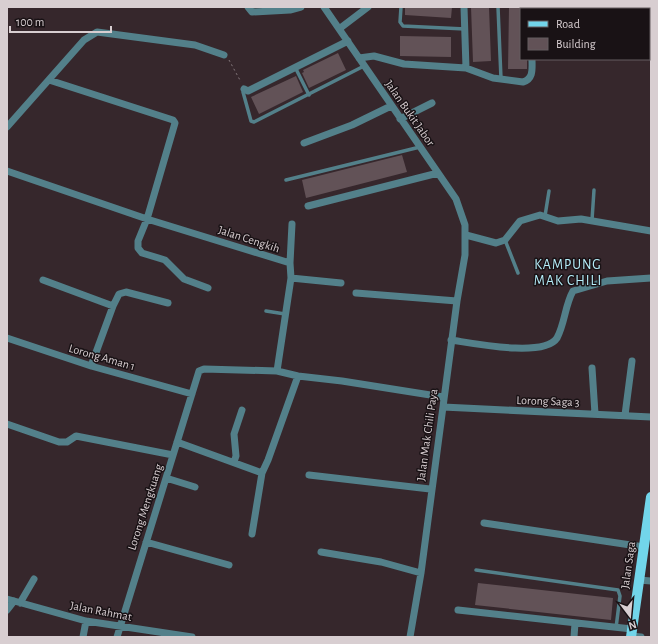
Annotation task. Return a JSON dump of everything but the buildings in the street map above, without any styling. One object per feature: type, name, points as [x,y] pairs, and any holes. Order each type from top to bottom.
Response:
[{"type":"main road","name":"Jalan Saga","points":[[633,635],[651,497]]},
{"type":"street","points":[[248,7],[252,12],[290,10],[301,7]]},
{"type":"street","name":"Jalan Bukit Jabor","points":[[324,7],[456,199],[465,225],[466,236]]},
{"type":"street","points":[[339,29],[368,7]]},
{"type":"street","points":[[464,7],[466,68]]},
{"type":"street","points":[[7,127],[84,40],[97,32],[195,45],[224,56]]},
{"type":"street","points":[[244,89],[248,91],[348,42]]},
{"type":"street","points":[[359,58],[374,56],[398,63],[466,68],[484,75],[501,79],[527,81],[531,75],[532,60]]},
{"type":"street","points":[[49,80],[174,120],[175,123],[147,219],[138,241],[140,251],[165,260],[184,279],[208,288]]},
{"type":"street","points":[[400,119],[432,103]]},
{"type":"street","points":[[304,143],[352,125],[391,106]]},
{"type":"street","name":"Jalan Cengkih","points":[[7,171],[147,219],[290,264],[291,278],[277,371]]},
{"type":"street","points":[[308,206],[438,173]]},
{"type":"street","points":[[466,236],[496,243],[505,240],[520,221],[536,216],[545,216],[558,221],[576,219],[592,220],[651,231]]},
{"type":"street","points":[[290,264],[292,224]]},
{"type":"street","name":"Jalan Mak Chili Paya","points":[[410,637],[421,573],[430,489],[443,407],[443,397],[452,340],[456,301],[465,255],[466,236]]},
{"type":"street","points":[[291,278],[341,283]]},
{"type":"street","points":[[452,340],[517,349],[551,344],[556,340],[562,327],[574,291],[607,281],[651,278]]},
{"type":"street","points":[[44,280],[113,306]]},
{"type":"street","points":[[92,366],[113,306],[118,296],[126,292],[168,303]]},
{"type":"street","points":[[356,293],[456,301]]},
{"type":"street","name":"Lorong Aman 1","points":[[7,338],[92,366],[192,394]]},
{"type":"street","points":[[625,415],[632,361]]},
{"type":"street","points":[[592,368],[595,414]]},
{"type":"street","name":"Lorong Mengkuang","points":[[117,637],[119,626],[178,442],[199,371],[204,369],[277,371]]},
{"type":"street","points":[[277,371],[298,376],[342,381],[443,397]]},
{"type":"street","points":[[252,534],[262,473],[298,376]]},
{"type":"street","name":"Lorong Saga 3","points":[[443,407],[651,417]]},
{"type":"street","points":[[234,462],[236,456],[234,434],[242,410]]},
{"type":"street","points":[[7,424],[59,442],[67,442],[76,436],[173,455]]},
{"type":"street","points":[[178,442],[262,473]]},
{"type":"street","points":[[309,475],[430,489]]},
{"type":"street","points":[[166,478],[195,487]]},
{"type":"street","points":[[484,523],[644,547]]},
{"type":"street","points":[[146,542],[229,565]]},
{"type":"street","points":[[321,552],[381,562],[421,573]]},
{"type":"street","points":[[7,610],[34,579]]},
{"type":"street","points":[[639,580],[651,581]]},
{"type":"street","name":"Jalan Rahmat","points":[[14,601],[86,621],[192,637]]},
{"type":"street","points":[[458,610],[616,628],[633,635]]},
{"type":"street","points":[[83,637],[86,621]]},
{"type":"street","points":[[574,637],[575,623]]},
{"type":"lane","points":[[401,7],[400,22],[403,26],[465,29]]},
{"type":"lane","points":[[498,7],[501,79]]},
{"type":"lane","points":[[244,89],[243,92],[253,122],[364,66]]},
{"type":"lane","points":[[295,68],[309,95]]},
{"type":"lane","points":[[286,180],[420,147]]},
{"type":"lane","points":[[592,220],[594,190]]},
{"type":"lane","points":[[545,216],[548,191]]},
{"type":"lane","points":[[505,240],[518,273]]},
{"type":"lane","points":[[266,311],[286,314]]},
{"type":"lane","points":[[476,570],[618,590],[620,596],[616,628]]},
{"type":"path","points":[[224,56],[231,62],[244,89]]},
{"type":"district","name":"KAMPUNG MAK CHILI","points":[[568,274]]}]
